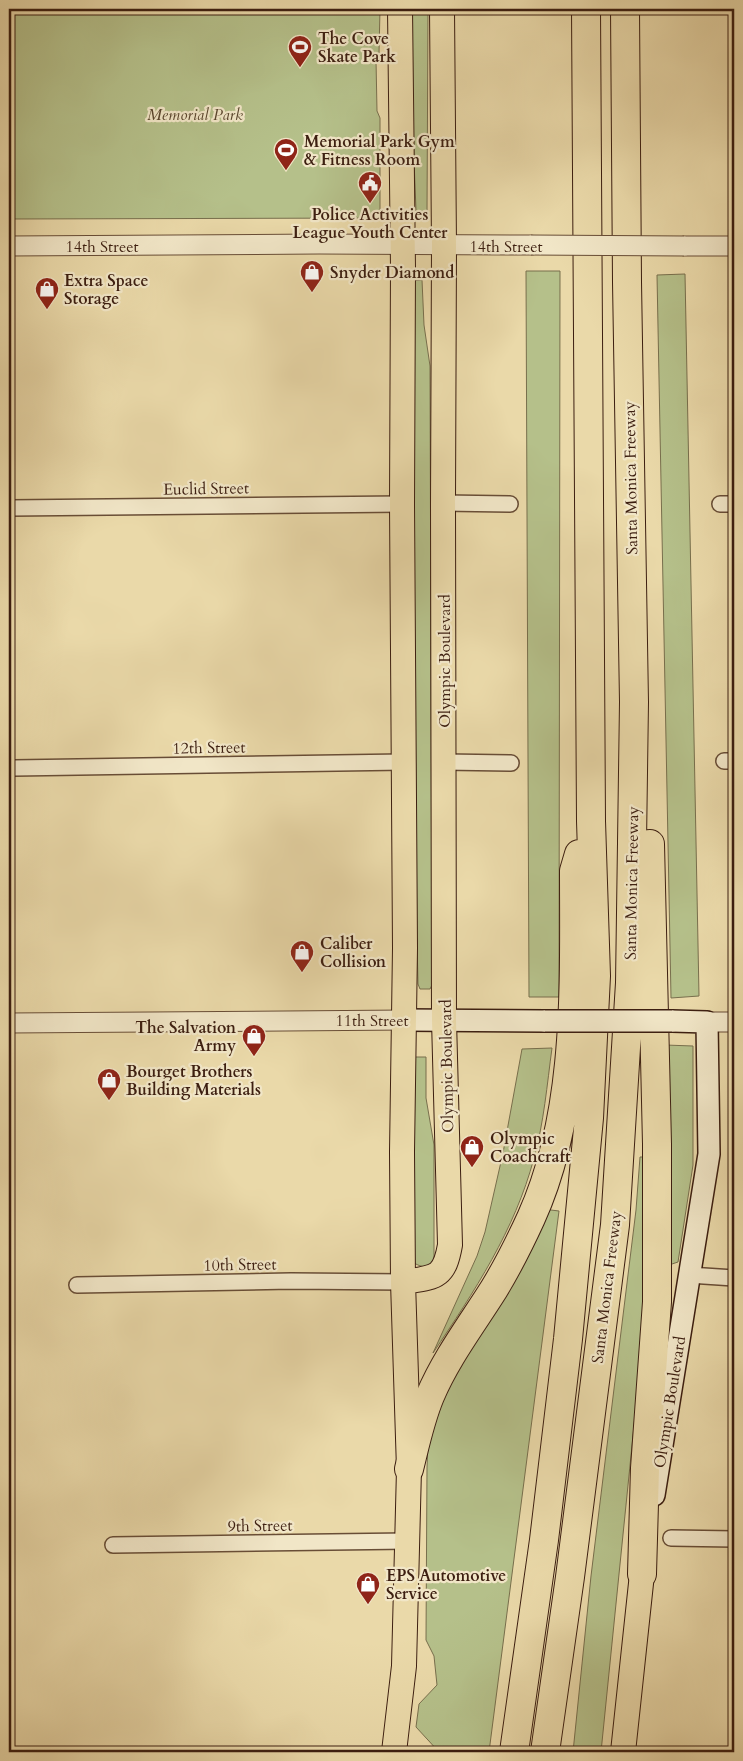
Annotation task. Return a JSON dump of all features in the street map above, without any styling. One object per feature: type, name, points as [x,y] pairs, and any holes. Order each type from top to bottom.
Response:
[{"type":"highway","name":"Santa Monica Freeway","points":[[514,1752],[544,1540],[567,1349],[589,1118],[596,976],[591,821],[586,9]]},
{"type":"highway","name":"Santa Monica Freeway","points":[[545,1752],[570,1577],[615,1225],[630,983],[634,702],[625,9]]},
{"type":"highway","points":[[634,702],[649,781],[657,1144],[657,1302],[645,1468],[642,1574]]},
{"type":"highway","points":[[409,1469],[420,1424],[430,1396],[447,1361],[494,1289],[532,1217],[556,1145],[563,1104],[571,1028],[574,980],[574,871],[591,821]]},
{"type":"highway","points":[[560,1752],[570,1577]]},
{"type":"main road","points":[[394,1752],[404,1666],[409,1469],[403,1282],[402,1152],[405,1020],[402,504],[403,245],[400,9]]},
{"type":"main road","name":"Olympic Boulevard","points":[[403,1282],[438,1275],[445,1267],[450,1245],[444,1020],[444,246],[442,9]]},
{"type":"main road","name":"11th Street","points":[[405,1020],[707,1022]]},
{"type":"main road","name":"Olympic Boulevard","points":[[623,1752],[642,1574],[709,1154],[707,1022]]},
{"type":"street","name":"14th Street","points":[[9,246],[734,246]]},
{"type":"street","points":[[443,503],[510,504]]},
{"type":"street","name":"Euclid Street","points":[[10,508],[402,504]]},
{"type":"street","name":"12th Street","points":[[14,768],[404,762]]},
{"type":"street","points":[[444,762],[511,763]]},
{"type":"street","name":"11th Street","points":[[9,1023],[405,1020]]},
{"type":"street","name":"11th Street","points":[[707,1022],[734,1022]]},
{"type":"street","points":[[689,1275],[734,1278]]},
{"type":"street","name":"10th Street","points":[[77,1285],[291,1281],[403,1282]]},
{"type":"street","points":[[671,1538],[734,1538]]},
{"type":"street","name":"9th Street","points":[[113,1545],[408,1541]]},
{"type":"green space","name":"Memorial Park","points":[[9,9],[380,9],[379,53],[376,60],[377,111],[380,118],[380,218],[9,219]]},
{"type":"green space","points":[[408,9],[428,9],[427,212],[417,212],[416,210]]},
{"type":"green space","points":[[526,271],[560,271],[559,997],[529,997]]},
{"type":"green space","points":[[685,274],[699,996],[671,998],[657,275]]},
{"type":"green space","points":[[422,280],[424,325],[430,366],[432,985],[430,989],[420,989],[418,984],[417,941],[411,907],[411,281]]},
{"type":"green space","points":[[665,1045],[693,1046],[693,1165],[678,1262],[669,1265]]},
{"type":"green space","points":[[552,1048],[540,1131],[526,1185],[505,1235],[492,1260],[433,1353],[477,1256],[485,1232],[503,1153],[522,1049]]},
{"type":"green space","points":[[414,1057],[426,1057],[426,1098],[434,1145],[434,1260],[425,1266],[414,1263]]},
{"type":"green space","points":[[640,1157],[646,1157],[643,1337],[601,1752],[573,1752],[591,1576],[636,1210]]},
{"type":"green space","points":[[543,1209],[559,1211],[489,1752],[439,1752],[416,1727],[419,1704],[437,1685],[434,1656],[426,1640],[427,1468],[428,1442],[433,1414]]},
{"type":"place","name":"The Cove Skate Park","points":[[300,68]]},
{"type":"place","name":"Memorial Park Gym & Fitness Room","points":[[286,171]]},
{"type":"place","name":"Police Activities League Youth Center","points":[[370,204]]},
{"type":"place","name":"Snyder Diamond","points":[[312,293]]},
{"type":"place","name":"Extra Space Storage","points":[[47,310]]},
{"type":"place","name":"Caliber Collision","points":[[302,973]]},
{"type":"place","name":"The Salvation Army","points":[[254,1057]]},
{"type":"place","name":"Bourget Brothers Building Materials","points":[[109,1101]]},
{"type":"place","name":"Olympic Coachcraft","points":[[472,1168]]},
{"type":"place","name":"EPS Automotive Service","points":[[368,1605]]}]
